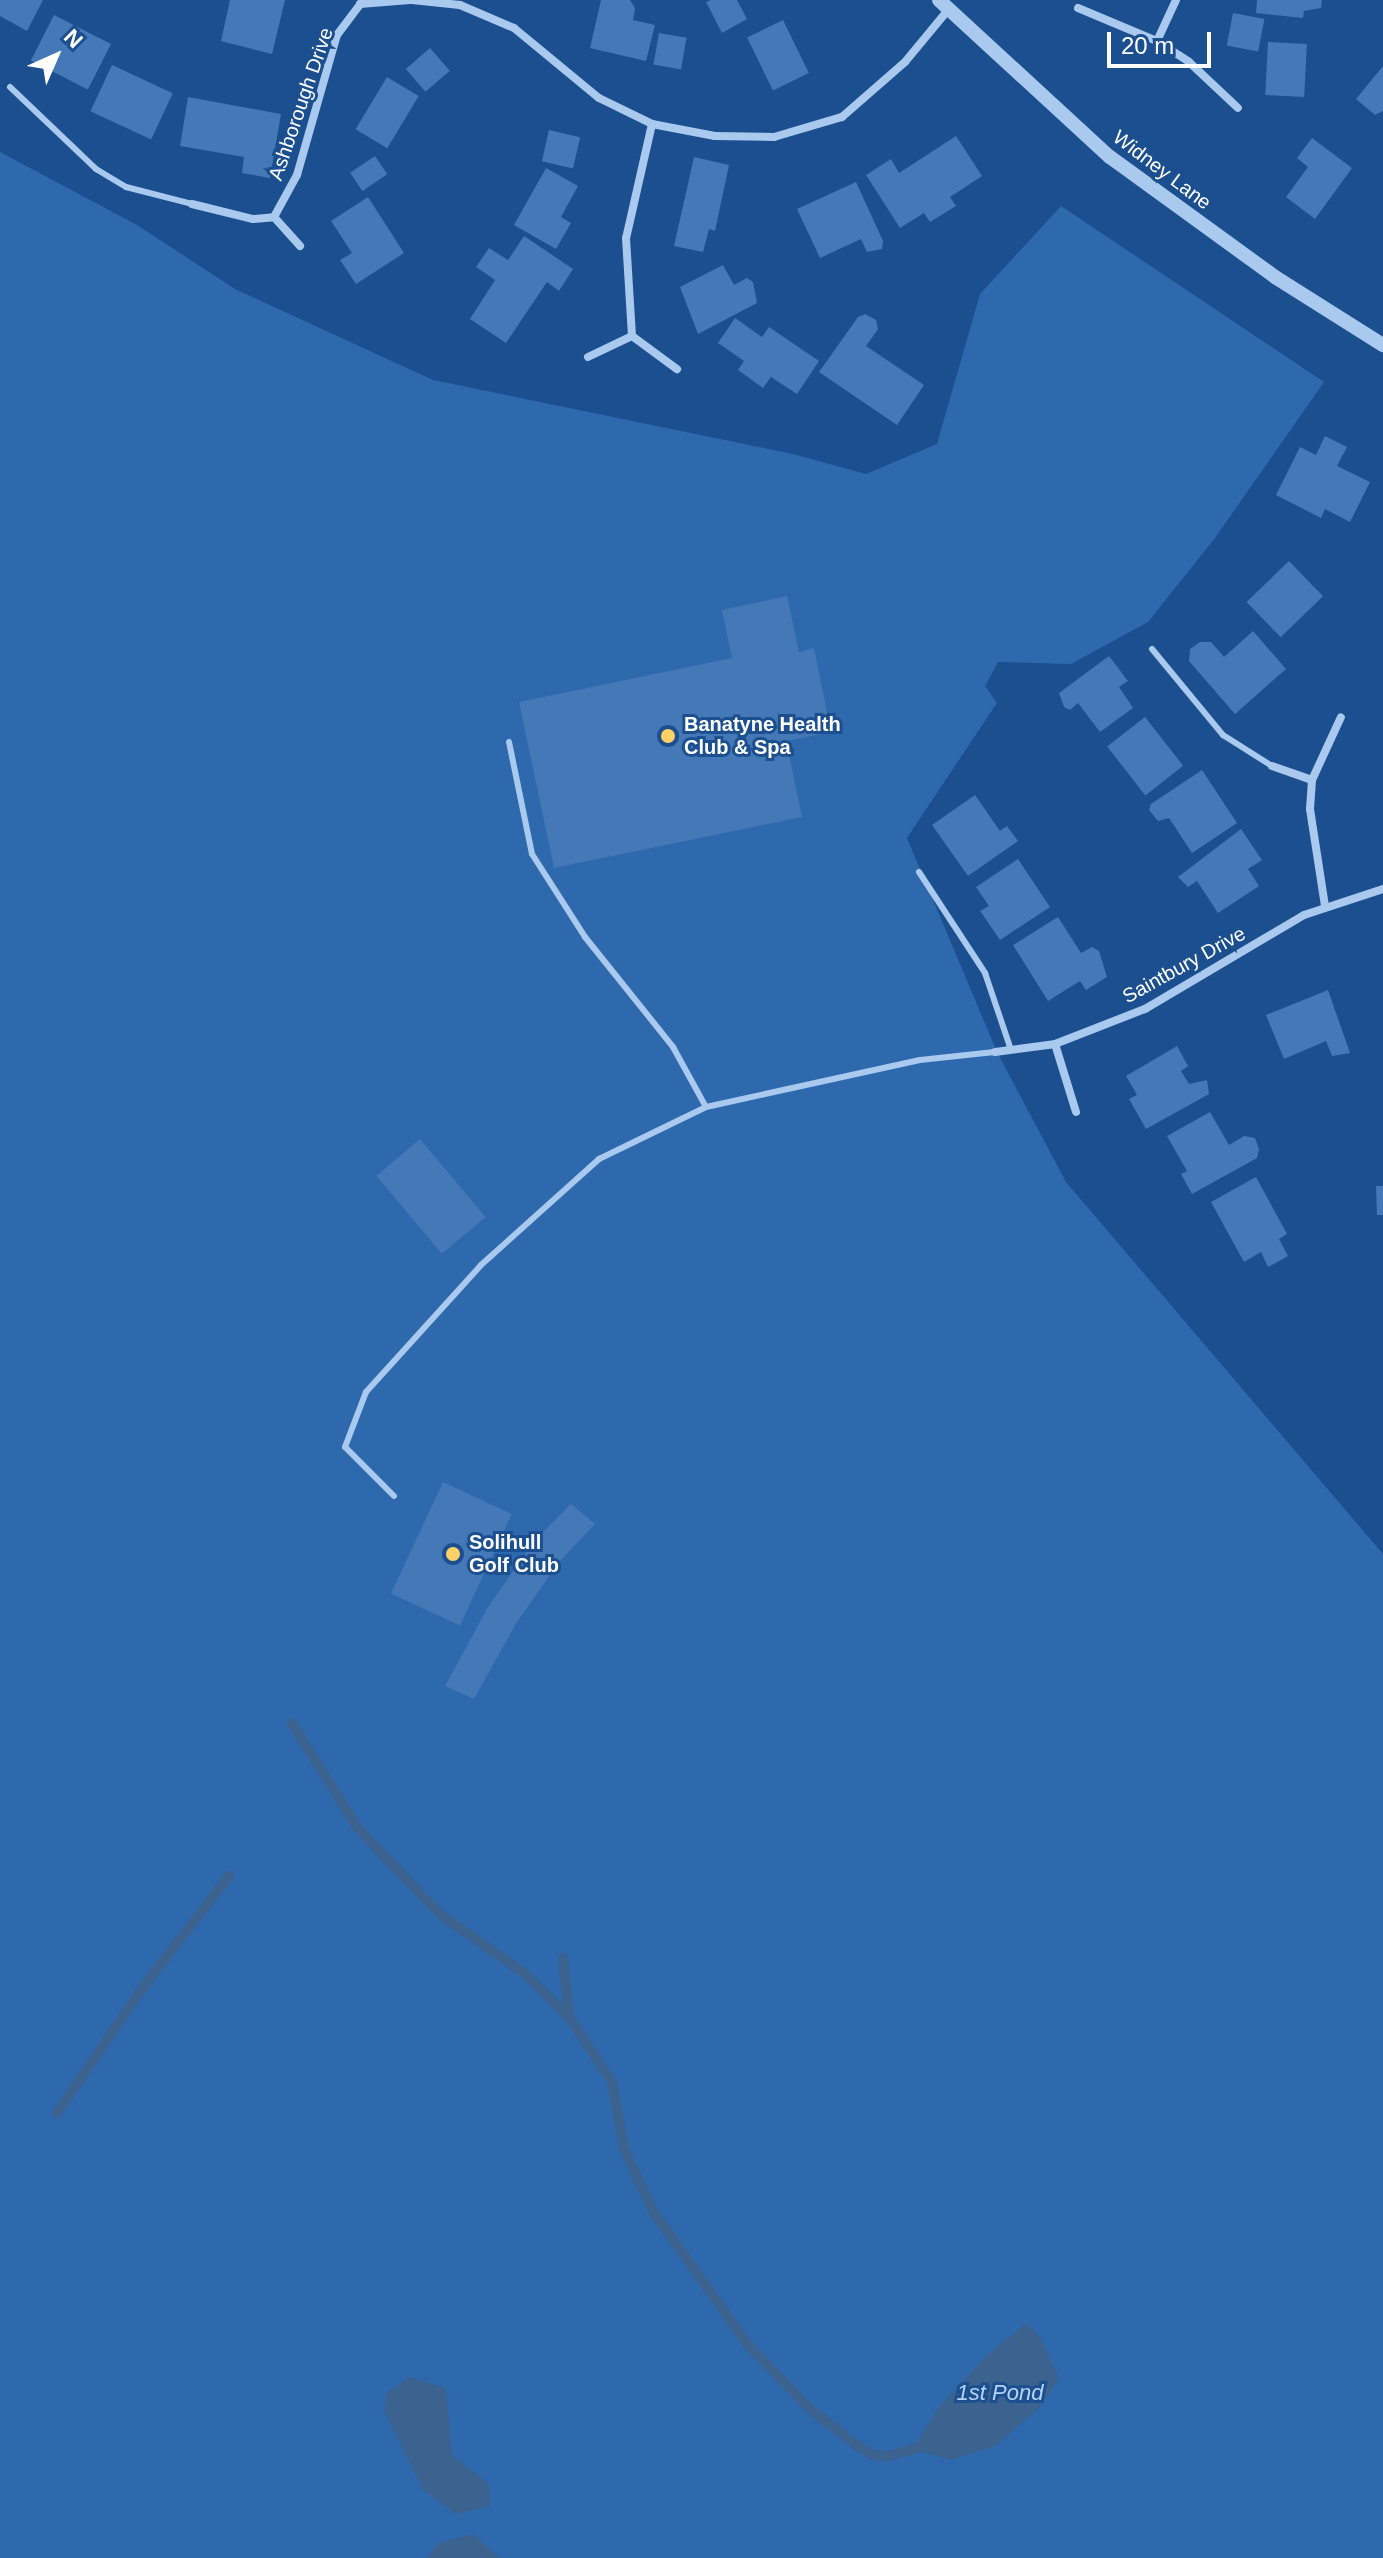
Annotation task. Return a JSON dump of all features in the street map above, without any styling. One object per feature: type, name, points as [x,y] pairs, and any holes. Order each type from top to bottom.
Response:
[{"type":"street","name":"Ashborough Drive","points":[[274,217],[297,175],[337,35],[360,2],[411,0],[460,5],[514,28],[599,98],[652,124],[715,136],[774,137],[842,117],[905,62],[943,5]]},
{"type":"street","points":[[1157,41],[1176,0]]},
{"type":"street","name":"Widney Lane","points":[[943,5],[1110,157],[1275,277],[1383,344]]},
{"type":"street","points":[[1078,8],[1157,41],[1189,62],[1238,108]]},
{"type":"street","points":[[632,336],[626,238],[652,124]]},
{"type":"street","points":[[192,204],[253,219],[274,217],[300,246]]},
{"type":"street","points":[[588,357],[632,336]]},
{"type":"street","points":[[632,336],[677,369]]},
{"type":"street","points":[[1325,906],[1310,809],[1312,780],[1341,717]]},
{"type":"street","points":[[1272,766],[1312,780]]},
{"type":"street","name":"Saintbury Drive","points":[[995,1052],[1055,1044],[1145,1009],[1325,906],[1383,889]]},
{"type":"street","points":[[1055,1044],[1076,1112]]},
{"type":"lane","points":[[10,87],[96,169],[126,187],[192,204]]},
{"type":"lane","points":[[1152,649],[1223,735],[1272,766]]},
{"type":"lane","points":[[509,742],[532,854],[585,937],[673,1047],[706,1107]]},
{"type":"lane","points":[[919,872],[985,973],[1011,1050]]},
{"type":"lane","points":[[394,1496],[345,1447],[366,1392],[481,1265],[599,1159],[706,1107],[920,1060],[995,1052]]},
{"type":"shaded area","points":[[0,152],[137,225],[235,289],[433,380],[793,454],[866,474],[937,444],[980,294],[1061,206],[1324,382],[1215,538],[1148,622],[1071,664],[998,662],[985,686],[997,703],[907,838],[997,1052],[1066,1182],[1383,1554],[1383,2558],[0,2558]]},
{"type":"water","name":"1st Pond","points":[[1026,2323],[1041,2338],[1059,2378],[1040,2407],[995,2446],[951,2460],[922,2452],[917,2442],[939,2407],[985,2357]]},
{"type":"water","points":[[409,2377],[446,2388],[452,2455],[489,2484],[490,2506],[456,2514],[423,2490],[384,2410],[387,2393]]},
{"type":"water","points":[[473,2534],[500,2558],[427,2558],[438,2543]]},
{"type":"building","points":[[0,0],[43,0],[27,31],[0,16]]},
{"type":"building","points":[[230,0],[285,0],[272,54],[221,41]]},
{"type":"building","points":[[601,0],[630,0],[635,8],[633,20],[655,25],[646,61],[590,48]]},
{"type":"building","points":[[737,0],[747,19],[722,33],[706,2]]},
{"type":"building","points":[[1257,0],[1322,0],[1321,8],[1304,11],[1303,18],[1256,13]]},
{"type":"building","points":[[1233,13],[1264,19],[1258,51],[1227,45]]},
{"type":"building","points":[[54,15],[111,44],[88,89],[31,60]]},
{"type":"building","points":[[783,20],[809,73],[773,91],[747,38]]},
{"type":"building","points":[[659,33],[687,38],[681,69],[653,65]]},
{"type":"building","points":[[1268,42],[1307,44],[1304,97],[1265,95]]},
{"type":"building","points":[[430,48],[450,71],[426,92],[406,69]]},
{"type":"building","points":[[112,65],[173,93],[151,140],[90,111]]},
{"type":"building","points":[[1383,66],[1383,111],[1375,115],[1356,99]]},
{"type":"building","points":[[387,77],[419,96],[387,148],[356,129]]},
{"type":"building","points":[[188,97],[281,114],[270,178],[242,173],[244,157],[180,146]]},
{"type":"building","points":[[549,130],[580,137],[573,168],[542,161]]},
{"type":"building","points":[[956,136],[982,176],[950,197],[956,206],[930,222],[924,213],[900,228],[866,175],[891,159],[899,173]]},
{"type":"building","points":[[1312,138],[1352,168],[1315,219],[1286,197],[1308,167],[1297,158]]},
{"type":"building","points":[[375,156],[387,174],[362,191],[350,173]]},
{"type":"building","points":[[694,157],[729,165],[715,231],[709,229],[703,252],[674,246]]},
{"type":"building","points":[[546,168],[578,186],[561,217],[571,223],[556,249],[514,225]]},
{"type":"building","points":[[856,182],[883,241],[882,249],[867,252],[861,239],[820,258],[797,209]]},
{"type":"building","points":[[368,197],[404,253],[356,284],[340,260],[352,253],[331,221]]},
{"type":"building","points":[[524,236],[573,269],[559,291],[547,282],[506,343],[470,319],[495,280],[476,267],[489,248],[508,260]]},
{"type":"building","points":[[723,265],[734,285],[747,278],[753,282],[757,303],[698,334],[680,287]]},
{"type":"building","points":[[865,314],[876,320],[878,329],[866,346],[924,385],[897,425],[819,372],[858,317]]},
{"type":"building","points":[[735,318],[762,337],[769,327],[819,361],[797,394],[771,377],[763,388],[738,370],[744,361],[718,343]]},
{"type":"building","points":[[1325,436],[1347,447],[1337,466],[1370,482],[1350,522],[1325,509],[1321,518],[1276,495],[1300,447],[1316,455]]},
{"type":"building","points":[[1289,561],[1323,596],[1281,637],[1247,602]]},
{"type":"building","name":"Banatyne Health Club & Spa","points":[[787,596],[799,652],[814,648],[831,732],[786,741],[802,817],[554,868],[519,702],[732,658],[722,610]]},
{"type":"building","points":[[1253,631],[1286,669],[1235,714],[1189,661],[1190,649],[1200,642],[1211,642],[1224,657]]},
{"type":"building","points":[[1109,656],[1128,681],[1119,687],[1133,708],[1100,732],[1078,703],[1070,710],[1064,707],[1059,693]]},
{"type":"building","points":[[1145,717],[1183,766],[1145,795],[1107,747]]},
{"type":"building","points":[[1202,770],[1237,823],[1192,853],[1169,818],[1158,821],[1149,810],[1151,804]]},
{"type":"building","points":[[975,795],[1000,831],[1007,826],[1018,841],[968,876],[932,825]]},
{"type":"building","points":[[1241,829],[1262,860],[1248,869],[1259,886],[1218,913],[1197,881],[1188,887],[1178,877]]},
{"type":"building","points":[[1018,859],[1050,907],[1000,940],[980,911],[989,906],[976,887]]},
{"type":"building","points":[[1058,917],[1081,953],[1092,947],[1099,951],[1107,977],[1086,990],[1080,981],[1048,1001],[1013,945]]},
{"type":"building","points":[[1328,990],[1350,1053],[1332,1056],[1326,1041],[1284,1059],[1266,1015]]},
{"type":"building","points":[[1177,1046],[1188,1066],[1181,1071],[1189,1084],[1207,1080],[1209,1094],[1146,1129],[1129,1099],[1137,1095],[1126,1076]]},
{"type":"building","points":[[1210,1112],[1229,1145],[1244,1136],[1255,1138],[1259,1149],[1257,1158],[1192,1194],[1181,1174],[1187,1171],[1167,1136]]},
{"type":"building","points":[[420,1139],[486,1217],[442,1254],[376,1176]]},
{"type":"building","points":[[1256,1177],[1287,1234],[1279,1239],[1288,1256],[1268,1267],[1261,1252],[1244,1262],[1211,1202]]},
{"type":"building","points":[[1376,1186],[1383,1186],[1383,1215],[1377,1215]]},
{"type":"building","name":"Solihull Golf Club","points":[[443,1482],[512,1514],[460,1626],[391,1593]]},
{"type":"building","points":[[571,1504],[595,1524],[559,1562],[517,1622],[474,1699],[445,1686],[488,1607],[535,1540]]},
{"type":"waterway","points":[[292,1723],[357,1827],[440,1914],[525,1974],[570,2018],[612,2082],[624,2148],[653,2211],[748,2345],[809,2408],[872,2455],[889,2456],[920,2447]]},
{"type":"waterway","points":[[57,2113],[144,1986],[229,1876]]},
{"type":"waterway","points":[[563,1958],[569,2016]]},
{"type":"place","name":"Banatyne Health Club & Spa","points":[[668,736]]},
{"type":"place","name":"Solihull Golf Club","points":[[453,1554]]}]
